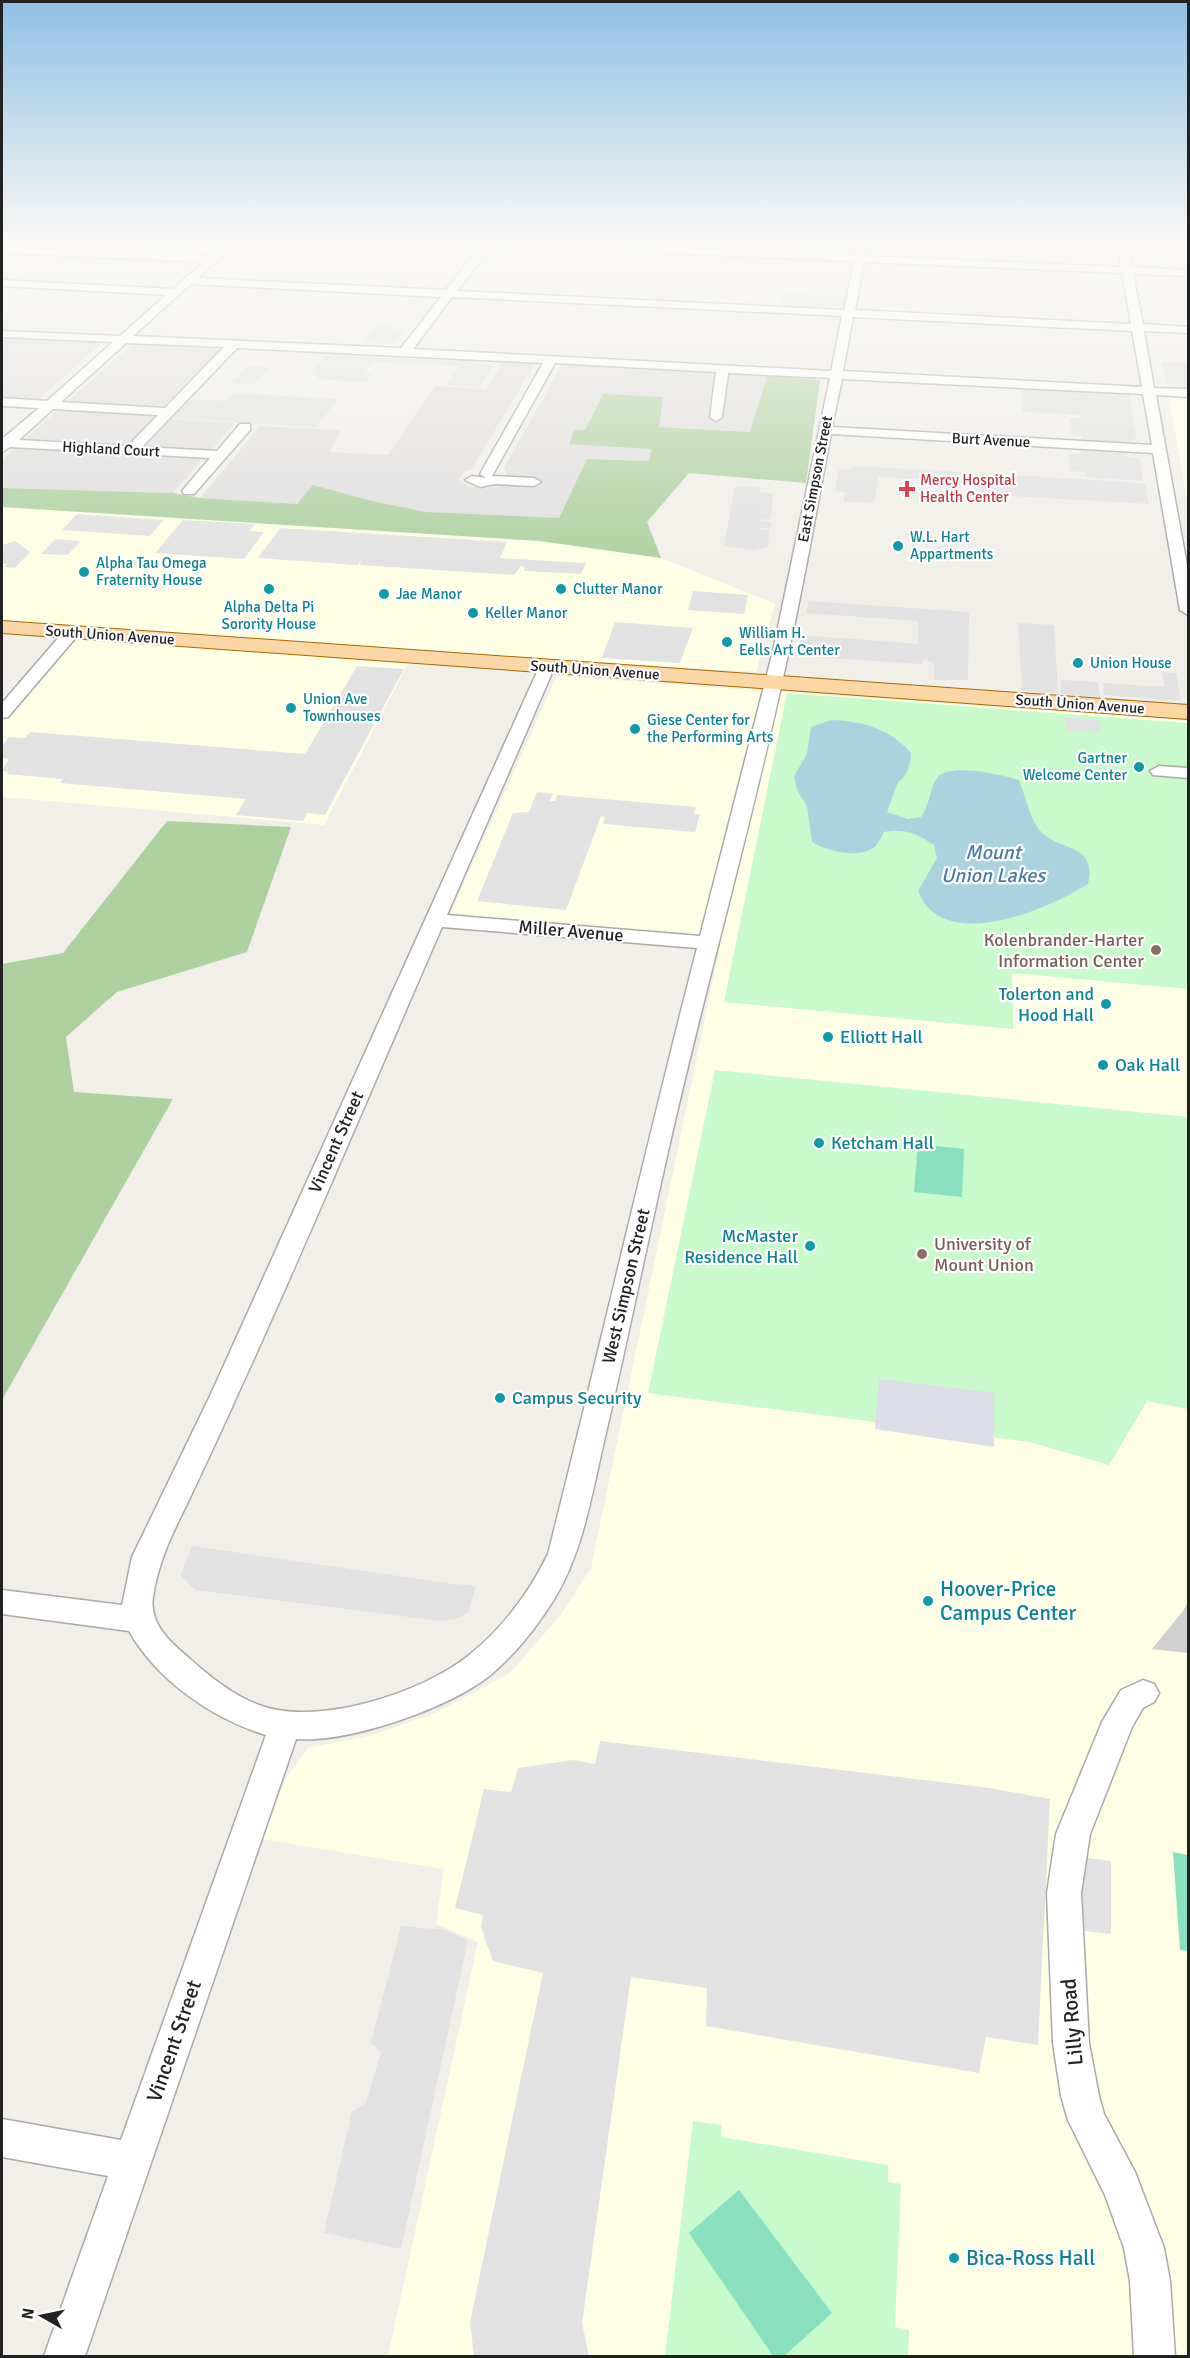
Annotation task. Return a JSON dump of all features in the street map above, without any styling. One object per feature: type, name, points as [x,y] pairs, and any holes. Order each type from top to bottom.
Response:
[{"type":"main road","name":"South Union Avenue","points":[[2,627],[1188,712]]},
{"type":"street","points":[[3,444],[107,351]]},
{"type":"street","points":[[132,450],[227,351]]},
{"type":"street","points":[[381,351],[1188,393]]},
{"type":"street","name":"East Simpson Street","points":[[773,682],[841,351]]},
{"type":"street","points":[[1141,351],[1188,610]]},
{"type":"street","points":[[534,482],[491,477],[551,359]]},
{"type":"street","points":[[716,417],[720,402],[717,387],[724,368]]},
{"type":"street","points":[[2,402],[170,412]]},
{"type":"street","points":[[189,491],[245,427]]},
{"type":"street","name":"Burt Avenue","points":[[824,430],[1158,449]]},
{"type":"street","name":"Highland Court","points":[[3,444],[220,455]]},
{"type":"street","points":[[2,713],[72,632]]},
{"type":"street","name":"Vincent Street","points":[[138,1620],[137,1600],[147,1557],[224,1396],[547,666]]},
{"type":"street","name":"West Simpson Street","points":[[138,1620],[148,1638],[163,1655],[203,1689],[248,1715],[285,1725],[337,1723],[381,1713],[459,1680],[493,1651],[521,1621],[556,1571],[563,1554],[612,1352],[653,1164],[773,682]]},
{"type":"street","points":[[1159,771],[1188,773]]},
{"type":"street","name":"Miller Avenue","points":[[435,920],[708,943]]},
{"type":"street","points":[[2,1602],[138,1620]]},
{"type":"street","name":"Lilly Road","points":[[1143,1693],[1132,1699],[1118,1722],[1073,1834],[1064,1893],[1071,2043],[1080,2096],[1087,2120],[1121,2186],[1144,2248],[1150,2281],[1155,2356]]},
{"type":"street","name":"Vincent Street","points":[[64,2356],[285,1725]]},
{"type":"street","points":[[2,2138],[132,2161]]},
{"type":"shaded area","points":[[2,351],[93,351],[38,400],[2,399]]},
{"type":"shaded area","points":[[125,351],[223,352],[168,407],[67,402]]},
{"type":"shaded area","points":[[326,356],[470,361],[469,364],[494,365],[480,387],[447,385],[459,366],[373,362],[364,373],[372,374],[365,382],[316,379],[319,376],[310,375]]},
{"type":"shaded area","points":[[503,362],[535,363],[472,469],[464,472],[459,479],[467,486],[501,487],[505,483],[508,476],[504,468],[562,365],[767,376],[750,432],[658,427],[603,394],[585,430],[651,449],[649,461],[587,459],[559,518],[426,512],[372,501],[297,504],[200,498],[260,426],[341,430],[330,452],[388,455],[435,386],[486,389]]},
{"type":"shaded area","points":[[1162,362],[1188,363],[1188,387],[1166,382]]},
{"type":"shaded area","points":[[248,366],[267,367],[268,369],[254,384],[232,383]]},
{"type":"shaded area","points":[[1022,389],[1129,395],[1134,423],[1123,424],[1134,425],[1136,440],[1125,443],[1083,440],[1082,436],[1072,436],[1069,418],[1080,418],[1080,415],[1022,412]]},
{"type":"shaded area","points":[[234,393],[338,399],[316,427],[171,418],[190,399],[227,401]]},
{"type":"shaded area","points":[[1168,396],[1188,397],[1188,505],[1175,432]]},
{"type":"shaded area","points":[[58,410],[160,415],[159,418],[235,423],[212,450],[26,439]]},
{"type":"shaded area","points":[[16,447],[203,458],[173,493],[2,488],[2,461]]},
{"type":"shaded area","points":[[1081,450],[1127,453],[1127,457],[1139,458],[1143,481],[1086,477],[1085,472],[1070,471],[1069,454],[1081,454]]},
{"type":"shaded area","points":[[853,466],[962,472],[962,481],[878,477],[874,503],[844,502],[845,492],[835,491],[839,469],[852,470]]},
{"type":"shaded area","points":[[980,473],[1145,483],[1149,504],[980,494]]},
{"type":"shaded area","points":[[735,486],[760,487],[760,492],[773,494],[771,519],[758,520],[771,522],[770,528],[757,528],[769,530],[768,547],[752,550],[724,546]]},
{"type":"shaded area","points":[[2,507],[540,541],[661,558],[775,604],[756,672],[2,627]]},
{"type":"shaded area","points":[[77,514],[164,520],[150,536],[62,530]]},
{"type":"shaded area","points":[[183,520],[255,524],[250,531],[264,532],[244,559],[155,553]]},
{"type":"shaded area","points":[[280,528],[507,542],[500,558],[586,563],[581,574],[524,571],[525,567],[521,566],[514,575],[360,565],[361,560],[357,565],[258,558]]},
{"type":"shaded area","points":[[55,539],[81,541],[67,555],[41,554]]},
{"type":"shaded area","points":[[15,541],[30,552],[15,568],[5,567],[7,564],[2,563],[2,545]]},
{"type":"shaded area","points":[[693,591],[748,595],[744,614],[688,610]]},
{"type":"shaded area","points":[[809,601],[969,612],[968,680],[934,680],[934,664],[924,659],[922,664],[799,656],[800,635],[918,644],[918,621],[806,613]]},
{"type":"shaded area","points":[[615,622],[693,628],[680,663],[602,658]]},
{"type":"shaded area","points":[[1018,623],[1054,625],[1058,693],[1022,691]]},
{"type":"shaded area","points":[[72,632],[412,656],[324,825],[2,797],[2,713]]},
{"type":"shaded area","points":[[357,666],[404,669],[325,815],[307,813],[303,821],[236,815],[246,799],[60,783],[63,779],[7,774],[8,772],[2,771],[9,759],[2,758],[2,746],[9,737],[25,738],[30,732],[305,754]]},
{"type":"shaded area","points":[[1162,672],[1176,673],[1181,701],[1104,695],[1103,683],[1165,687]]},
{"type":"shaded area","name":"University of Mount Union","points":[[557,676],[1188,721],[1188,2356],[388,2356],[478,1942],[436,1924],[444,1869],[261,1839],[287,1777],[308,1748],[369,1736],[435,1713],[510,1673],[560,1616],[591,1568],[721,941],[449,916]]},
{"type":"shaded area","points":[[1061,680],[1098,682],[1100,697],[1061,694]]},
{"type":"shaded area","points":[[1065,717],[1099,720],[1100,732],[1065,730]]},
{"type":"shaded area","points":[[537,792],[553,794],[550,801],[555,801],[557,795],[696,807],[694,814],[700,814],[695,832],[603,824],[605,817],[601,816],[566,910],[477,901],[513,813],[529,812]]},
{"type":"shaded area","points":[[879,1379],[994,1393],[994,1447],[875,1429]]},
{"type":"shaded area","points":[[192,1546],[476,1586],[468,1613],[455,1619],[441,1621],[195,1590],[180,1575]]},
{"type":"shaded area","points":[[1188,1602],[1188,1653],[1152,1649],[1183,1611]]},
{"type":"shaded area","points":[[600,1741],[990,1788],[1050,1799],[1038,2045],[986,2037],[979,2073],[706,2026],[707,1988],[631,1977],[582,2323],[589,2356],[474,2356],[470,2322],[543,1973],[493,1961],[481,1928],[483,1915],[455,1908],[484,1789],[511,1792],[518,1768],[573,1760],[595,1764]]},
{"type":"shaded area","points":[[1063,1855],[1111,1861],[1111,1934],[1059,1928]]},
{"type":"shaded area","points":[[401,1926],[445,1930],[468,1940],[401,2249],[324,2233],[352,2111],[366,2103],[381,2052],[371,2043]]},
{"type":"green space","points":[[767,376],[820,380],[806,483],[689,473],[647,522],[661,558],[540,541],[2,507],[2,488],[173,493],[200,498],[297,504],[313,485],[372,501],[426,512],[559,518],[587,459],[649,461],[651,449],[569,444],[574,430],[585,430],[603,394],[663,397],[659,427],[750,432]]},
{"type":"green space","points":[[787,693],[1188,723],[1188,989],[1012,973],[1013,1029],[724,1002]]},
{"type":"green space","points":[[167,821],[291,827],[247,952],[117,992],[66,1037],[74,1092],[173,1099],[2,1400],[2,964],[63,953]]},
{"type":"green space","name":"University of Mount Union","points":[[715,1070],[1188,1117],[1188,1409],[1147,1401],[1109,1465],[1030,1442],[648,1393]]},
{"type":"green space","points":[[918,1144],[964,1149],[962,1197],[914,1192]]},
{"type":"green space","points":[[1173,1852],[1188,1855],[1188,1951],[1180,1950]]},
{"type":"green space","points":[[693,2121],[722,2125],[721,2137],[888,2165],[888,2182],[901,2184],[895,2327],[909,2330],[908,2356],[665,2356]]},
{"type":"green space","points":[[739,2190],[832,2313],[784,2356],[773,2356],[689,2233]]},
{"type":"water","name":"Mount Union Lakes","points":[[832,720],[854,722],[885,732],[911,753],[908,769],[898,782],[887,812],[908,819],[921,817],[934,782],[943,773],[976,771],[1019,780],[1038,828],[1045,836],[1073,849],[1087,860],[1088,884],[1048,905],[1023,914],[997,921],[972,924],[949,920],[931,910],[918,891],[937,858],[934,845],[922,838],[905,831],[884,832],[873,848],[859,853],[834,851],[812,842],[807,806],[797,790],[794,776],[807,754],[811,727]]},
{"type":"place","name":"Mercy Hospital Health Center","points":[[907,489]]},
{"type":"place","name":"W.L. Hart Appartments","points":[[898,546]]},
{"type":"place","name":"Alpha Tau Omega Fraternity House","points":[[84,572]]},
{"type":"place","name":"Alpha Delta Pi Sorority House","points":[[269,589]]},
{"type":"place","name":"Clutter Manor","points":[[561,589]]},
{"type":"place","name":"Jae Manor","points":[[384,594]]},
{"type":"place","name":"Keller Manor","points":[[473,613]]},
{"type":"place","name":"William H. Eells Art Center","points":[[727,642]]},
{"type":"place","name":"Union House","points":[[1078,663]]},
{"type":"place","name":"Union Ave Townhouses","points":[[291,708]]},
{"type":"place","name":"Giese Center for the Performing Arts","points":[[635,729]]},
{"type":"place","name":"Gartner Welcome Center","points":[[1139,767]]},
{"type":"place","name":"Kolenbrander-Harter Information Center","points":[[1156,950]]},
{"type":"place","name":"Tolerton and Hood Hall","points":[[1106,1004]]},
{"type":"place","name":"Elliott Hall","points":[[828,1037]]},
{"type":"place","name":"Oak Hall","points":[[1103,1065]]},
{"type":"place","name":"Ketcham Hall","points":[[819,1143]]},
{"type":"place","name":"McMaster Residence Hall","points":[[810,1246]]},
{"type":"place","name":"University of Mount Union","points":[[922,1254]]},
{"type":"place","name":"Campus Security","points":[[500,1398]]},
{"type":"place","name":"Hoover-Price Campus Center","points":[[928,1601]]},
{"type":"place","name":"Bica-Ross Hall","points":[[954,2258]]}]
